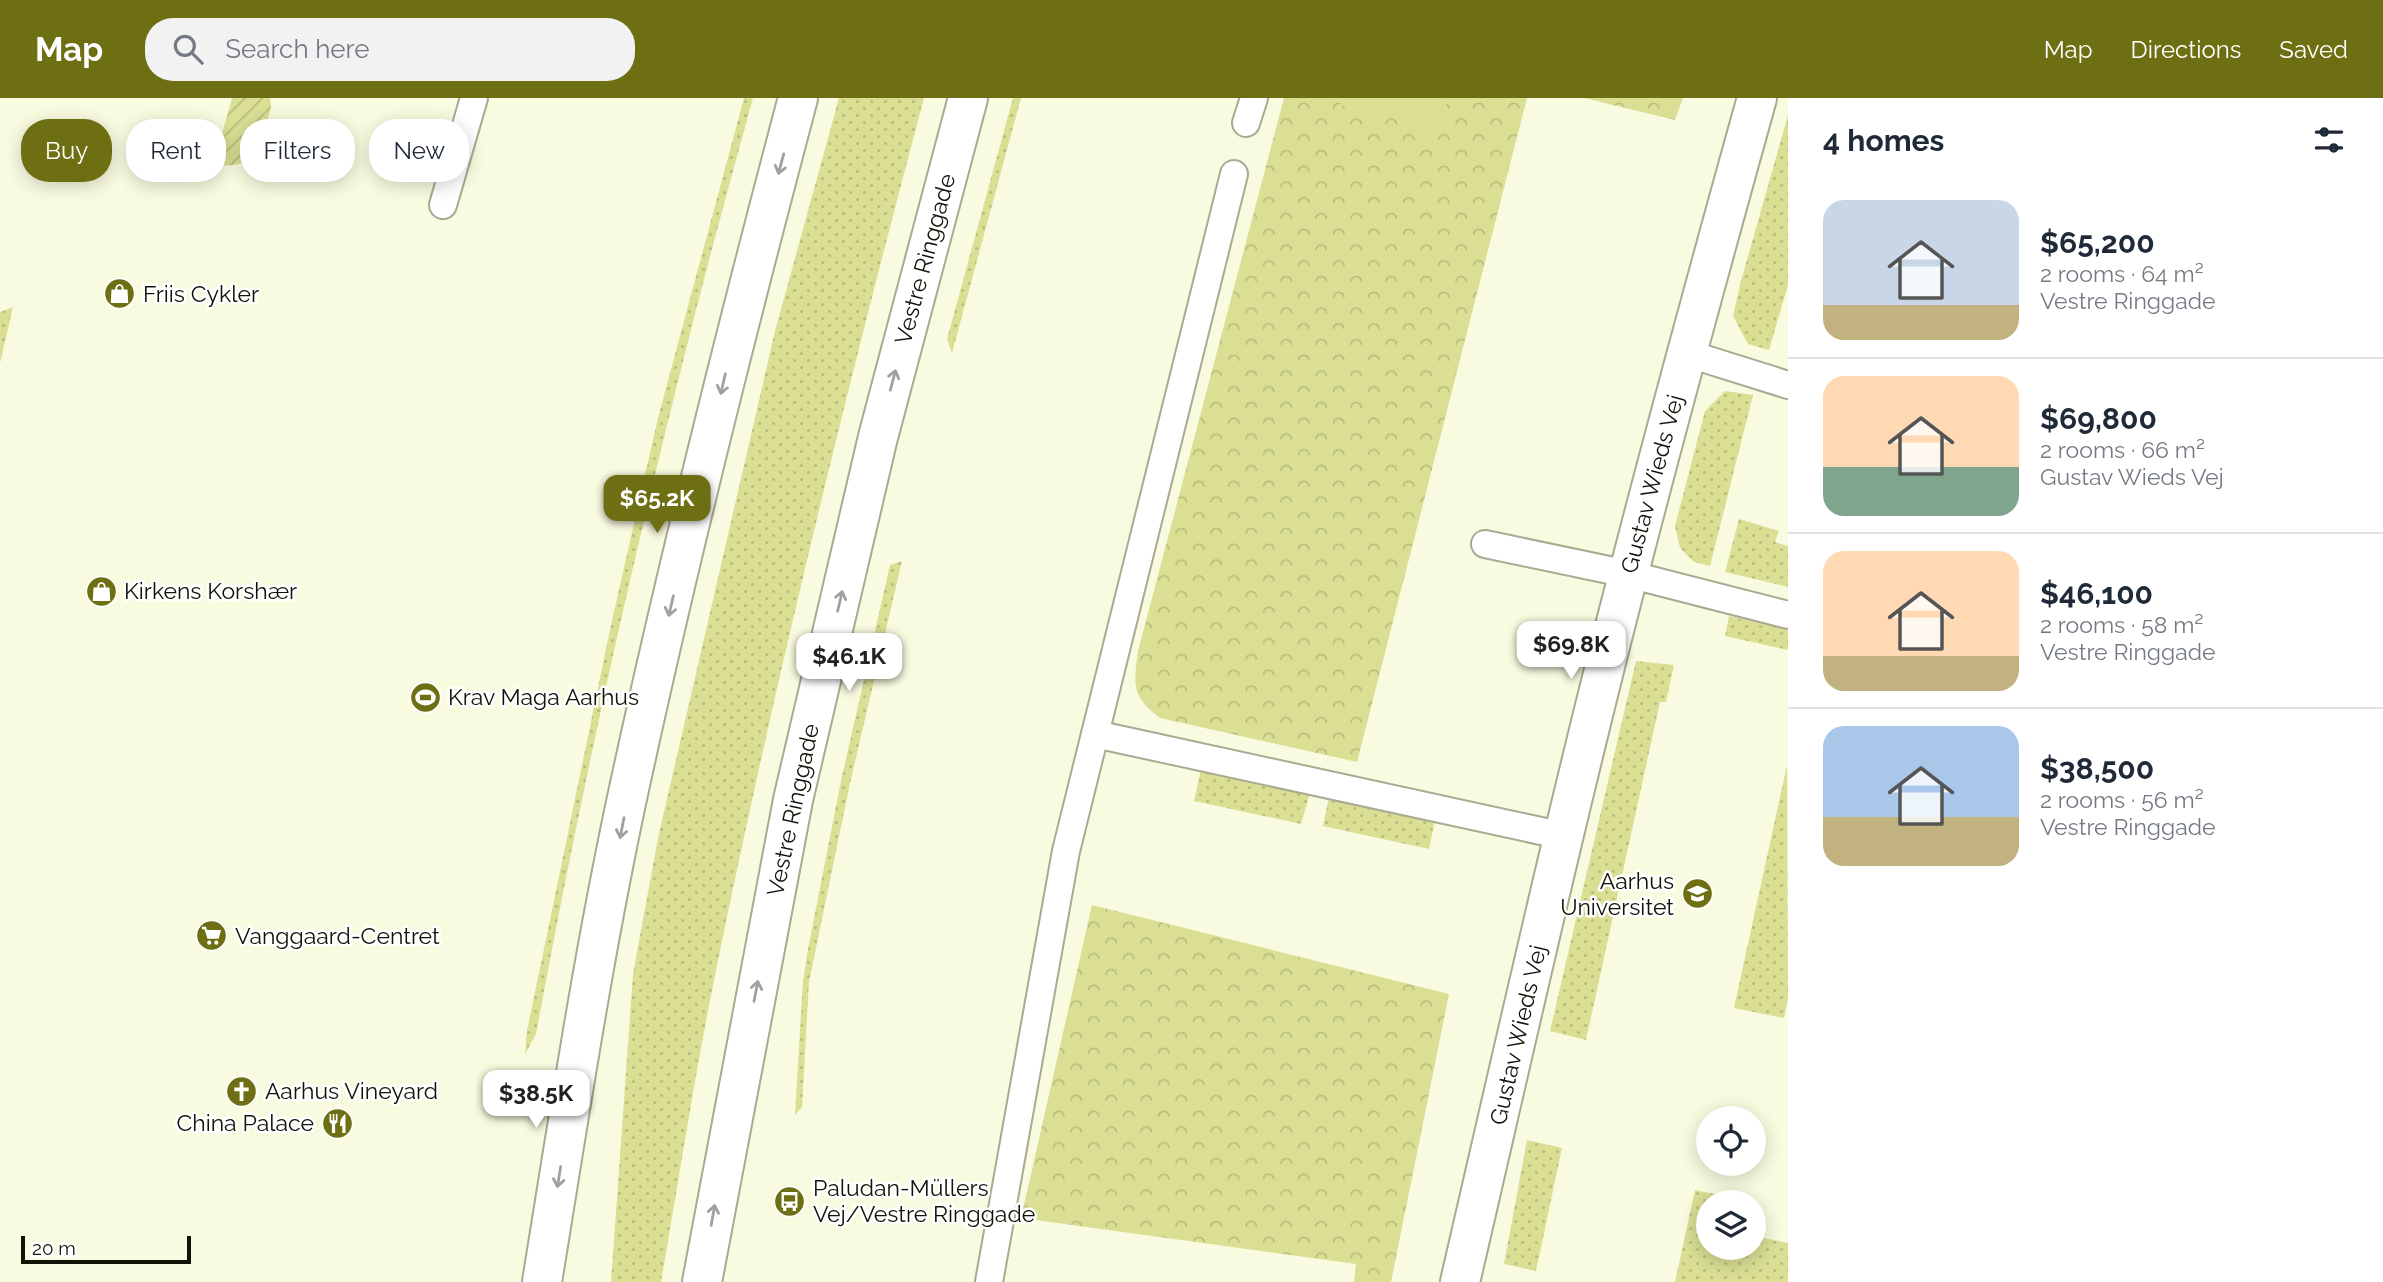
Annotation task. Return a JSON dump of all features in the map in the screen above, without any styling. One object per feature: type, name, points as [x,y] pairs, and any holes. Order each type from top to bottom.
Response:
[{"type":"main road","points":[[542,1282],[590,988],[633,768],[725,372],[798,98]]},
{"type":"main road","name":"Vestre Ringgade","points":[[702,1282],[793,800],[878,437],[968,98]]},
{"type":"main road","name":"Gustav Wieds Vej","points":[[1460,1282],[1628,574],[1757,98]]},
{"type":"lane","points":[[443,205],[474,98]]},
{"type":"lane","points":[[989,1282],[1066,851],[1234,174]]},
{"type":"lane","points":[[1686,353],[1788,385]]},
{"type":"lane","points":[[1485,544],[1628,574],[1788,615]]},
{"type":"lane","points":[[1096,734],[1564,836]]},
{"type":"green space","points":[[232,98],[270,98],[268,119],[240,119],[240,164],[234,165],[226,165],[226,119]]},
{"type":"green space","points":[[744,98],[753,98],[691,330],[634,563],[582,798],[536,1034],[525,1054],[527,1031],[611,625],[658,418]]},
{"type":"green space","points":[[839,98],[924,98],[840,424],[763,751],[708,1009],[661,1282],[611,1282],[633,974],[658,838],[775,331]]},
{"type":"green space","points":[[1013,98],[1021,98],[952,353],[947,339]]},
{"type":"green space","points":[[1284,98],[1527,98],[1357,762],[1160,718],[1143,703],[1135,680],[1138,651]]},
{"type":"green space","points":[[1342,98],[1448,98],[1440,129],[1340,105]]},
{"type":"green space","points":[[1584,98],[1683,98],[1675,120]]},
{"type":"green space","points":[[1788,115],[1788,285],[1769,350],[1748,344],[1733,316]]},
{"type":"green space","points":[[13,307],[0,363],[0,312]]},
{"type":"green space","points":[[1725,391],[1753,395],[1710,566],[1694,562],[1680,548],[1675,526],[1705,411]]},
{"type":"green space","points":[[1739,519],[1779,531],[1775,542],[1788,546],[1788,587],[1725,572]]},
{"type":"green space","points":[[902,561],[850,783],[809,982],[802,1107],[795,1115],[803,981],[808,949],[841,781],[890,565]]},
{"type":"green space","points":[[1729,616],[1788,630],[1788,650],[1725,636]]},
{"type":"green space","points":[[1636,661],[1674,665],[1666,702],[1660,702],[1586,1040],[1550,1031]]},
{"type":"green space","points":[[1787,765],[1788,999],[1784,1018],[1734,1008]]},
{"type":"green space","points":[[1201,769],[1310,793],[1301,824],[1194,801]]},
{"type":"green space","points":[[1329,797],[1435,820],[1429,849],[1323,826]]},
{"type":"green space","points":[[1092,905],[1449,994],[1391,1282],[1354,1282],[1356,1264],[1021,1218]]},
{"type":"green space","points":[[1527,1140],[1562,1148],[1536,1271],[1504,1264]]},
{"type":"green space","points":[[1695,1190],[1696,1260],[1766,1260],[1766,1238],[1788,1243],[1788,1282],[1675,1282]]},
{"type":"place","name":"Friis Cykler","points":[[120,294]]},
{"type":"place","name":"Kirkens Korshær","points":[[101,591]]},
{"type":"place","name":"Krav Maga Aarhus","points":[[425,697]]},
{"type":"place","name":"Aarhus Universitet","points":[[1697,894]]},
{"type":"place","name":"Vanggaard-Centret","points":[[212,936]]},
{"type":"place","name":"Aarhus Vineyard","points":[[242,1091]]},
{"type":"place","name":"China Palace","points":[[337,1123]]},
{"type":"place","name":"Paludan-Müllers Vej/Vestre Ringgade","points":[[790,1201]]}]
